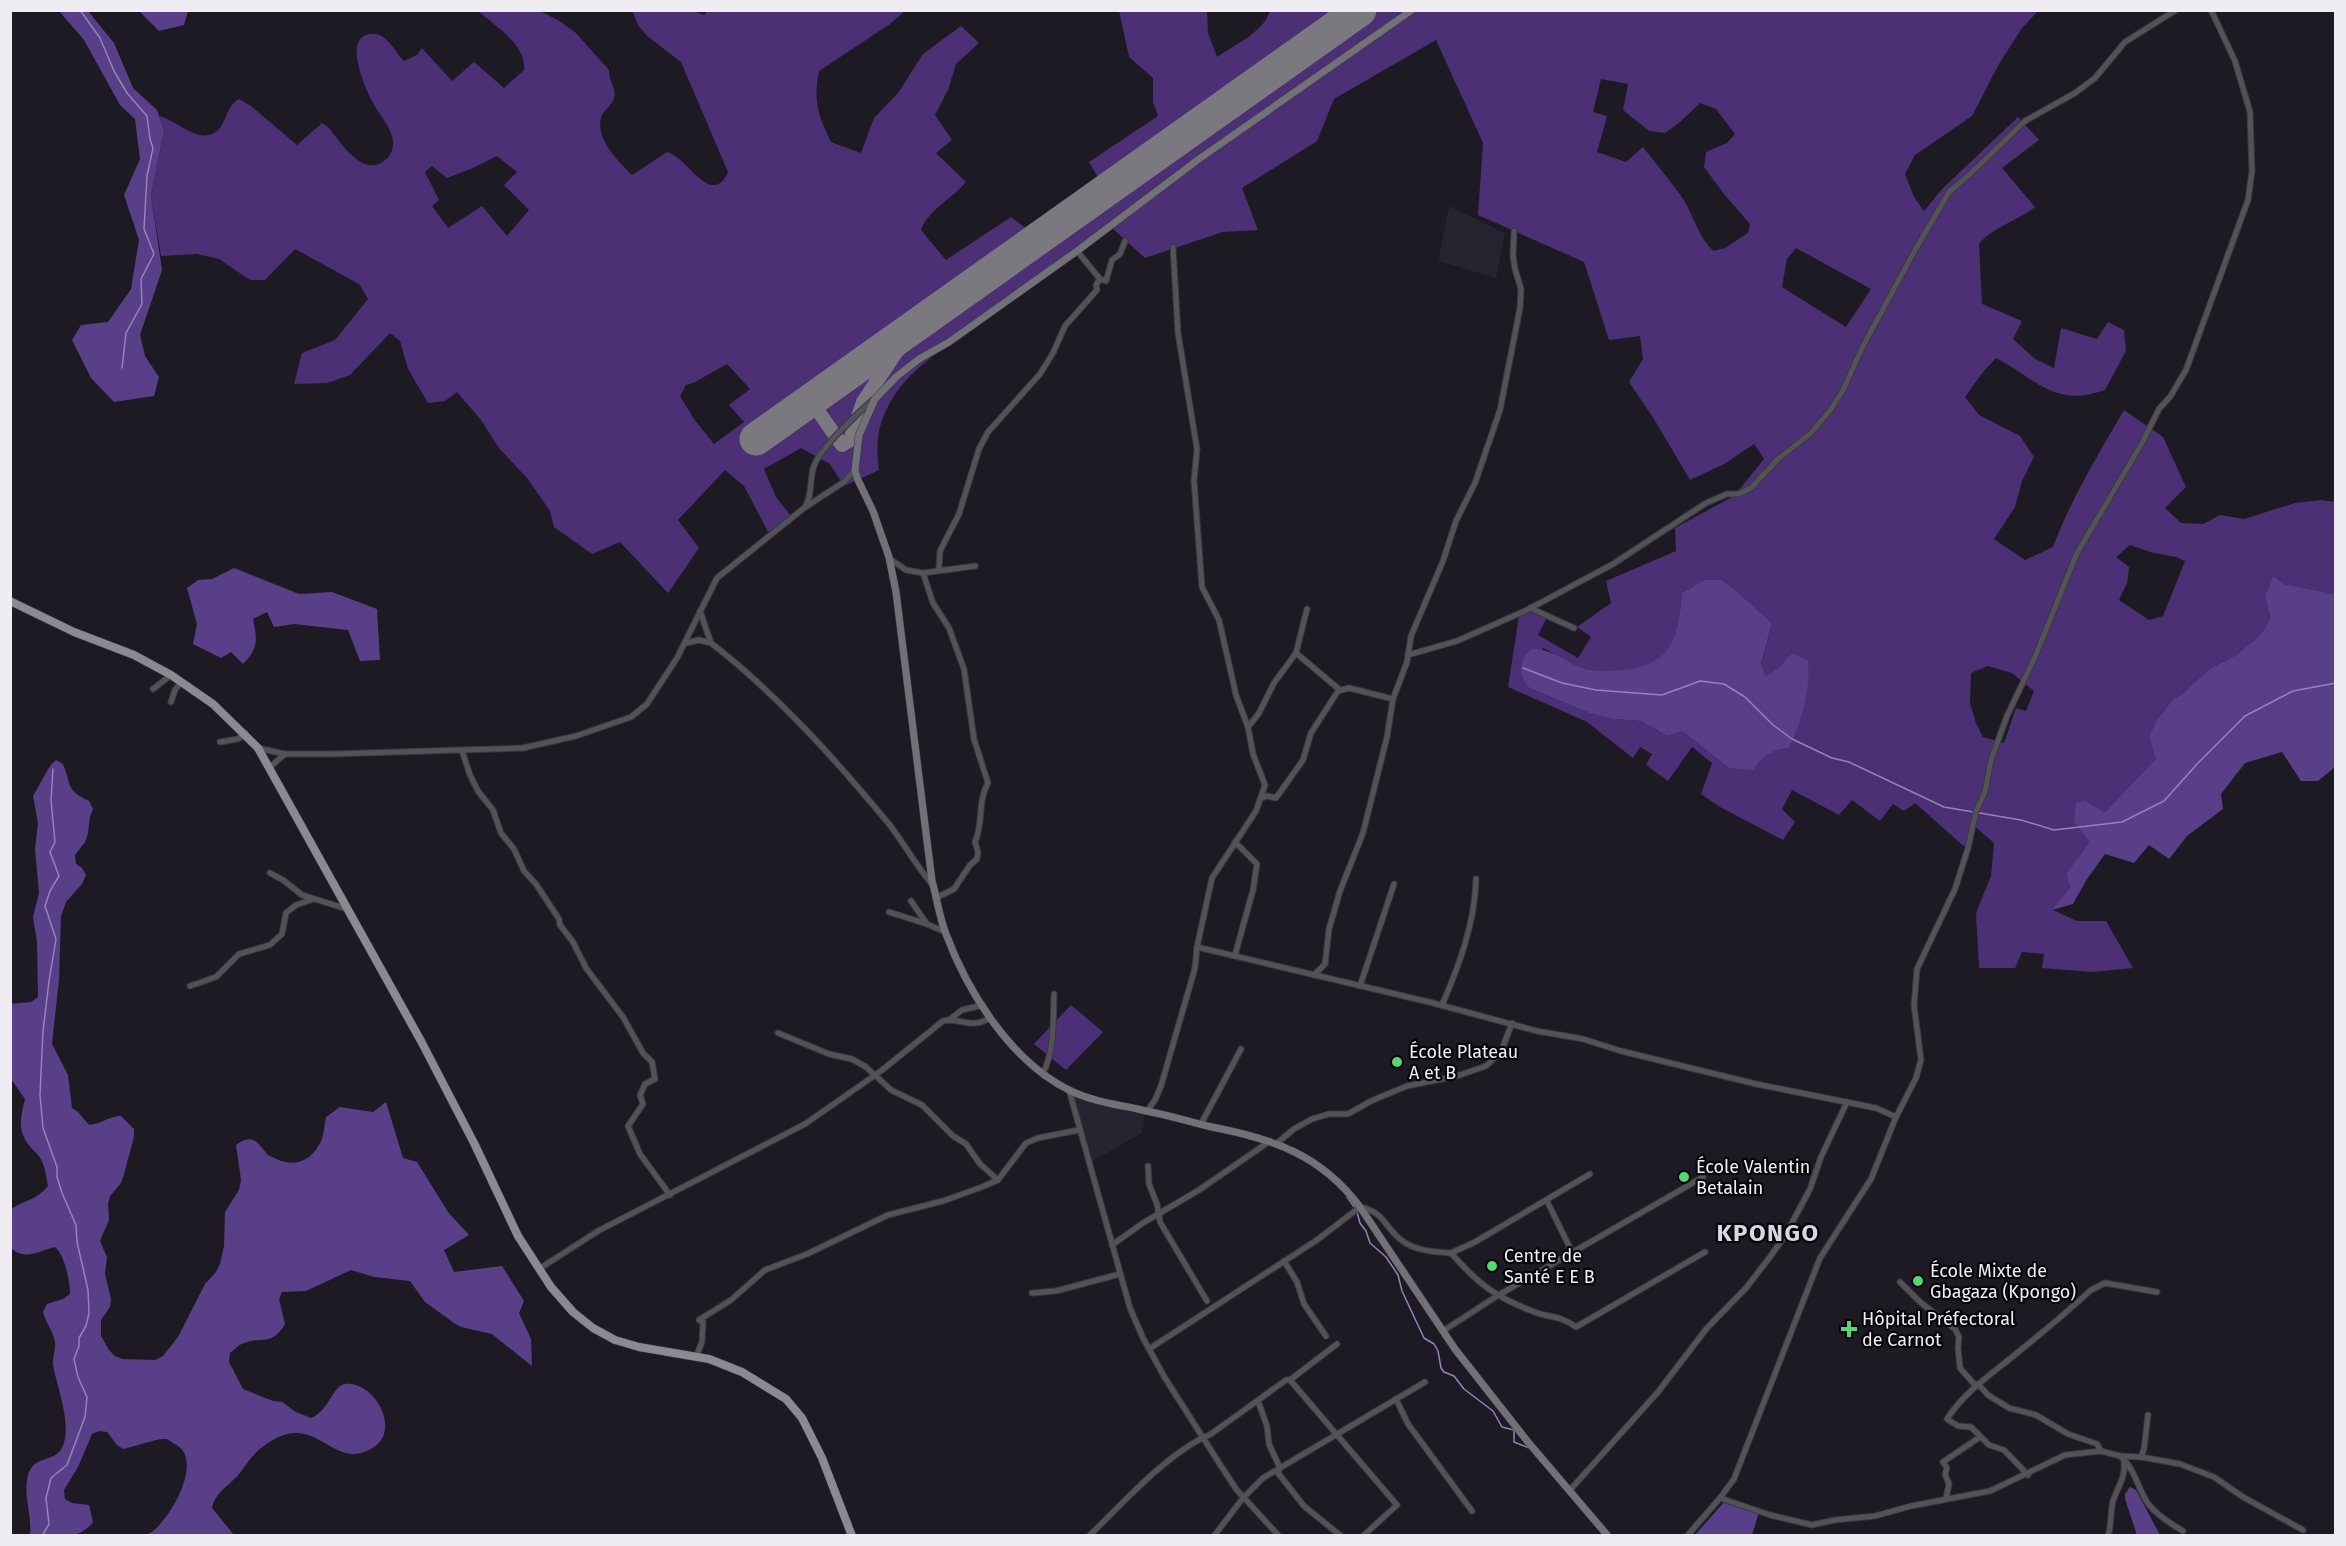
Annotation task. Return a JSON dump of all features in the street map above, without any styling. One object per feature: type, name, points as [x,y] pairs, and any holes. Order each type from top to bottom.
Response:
[{"type":"main road","points":[[1412,10],[1199,159],[1077,251],[949,342],[913,364],[875,399],[859,435],[855,470],[873,511],[890,560],[936,898],[945,932],[990,1018],[1017,1051],[1043,1073],[1069,1090],[1116,1105],[1273,1142],[1315,1162],[1332,1175],[1346,1188],[1357,1209],[1443,1331],[1501,1408],[1608,1536]]},
{"type":"main road","points":[[10,601],[65,628],[128,652],[171,675],[213,704],[245,733],[270,767],[349,910],[475,1145],[518,1236],[539,1269],[573,1312],[604,1334],[639,1347],[696,1357],[742,1372],[771,1388],[791,1403],[802,1418],[822,1458],[852,1536]]},
{"type":"street","points":[[1408,655],[1457,641],[1530,608],[1613,564],[1706,503],[1726,494],[1738,494],[1751,488],[1784,453],[1811,433],[1831,409],[1949,192],[1969,176],[2025,121],[2075,93],[2095,78],[2125,42],[2176,10]]},
{"type":"street","points":[[1687,1536],[1720,1498],[1739,1467],[1820,1258],[1871,1179],[1896,1117],[1916,1078],[1921,1060],[1914,1005],[1917,969],[1955,889],[1968,848],[1976,811],[1987,787],[1991,760],[2007,716],[2035,657],[2077,553],[2142,443],[2159,409],[2170,397],[2186,370],[2248,200],[2252,171],[2250,112],[2235,61],[2211,10]]},
{"type":"street","points":[[1314,975],[1325,964],[1332,919],[1340,891],[1363,833],[1387,737],[1393,699],[1414,629],[1443,561],[1456,520],[1475,483],[1500,410],[1521,300],[1521,289],[1513,256],[1514,231]]},
{"type":"street","points":[[1077,251],[1100,279],[1106,281],[1112,260],[1120,254],[1125,241]]},
{"type":"street","points":[[1147,1111],[1161,1086],[1195,968],[1197,947],[1212,878],[1256,810],[1265,785],[1253,754],[1248,727],[1236,695],[1219,620],[1202,587],[1194,481],[1197,449],[1178,333],[1173,247]]},
{"type":"street","points":[[939,569],[940,551],[959,514],[988,432],[1040,374],[1053,353],[1065,326],[1097,290],[1096,285],[1100,279]]},
{"type":"street","points":[[804,508],[808,502],[812,473],[818,457],[860,411],[875,399]]},
{"type":"street","points":[[258,748],[285,754],[524,748],[576,736],[631,717],[647,704],[686,643],[717,578],[804,508],[844,482],[855,470]]},
{"type":"street","points":[[890,560],[906,570],[922,573],[975,566]]},
{"type":"street","points":[[922,573],[933,603],[949,628],[964,669],[974,739],[988,783],[980,802],[980,830],[975,842],[978,852],[977,859],[970,865],[954,889],[936,898]]},
{"type":"street","points":[[1530,608],[1574,628]]},
{"type":"street","points":[[1248,727],[1259,713],[1274,683],[1296,653],[1307,609]]},
{"type":"street","points":[[700,611],[706,635],[711,643],[766,690],[837,763],[890,826],[933,885]]},
{"type":"street","points":[[686,643],[699,640],[711,643]]},
{"type":"street","points":[[1296,653],[1340,690]]},
{"type":"street","points":[[153,689],[171,675]]},
{"type":"street","points":[[171,702],[175,690],[182,682]]},
{"type":"street","points":[[1261,798],[1267,796],[1276,798],[1294,776],[1303,760],[1311,733],[1340,690],[1349,688],[1393,699]]},
{"type":"street","points":[[220,742],[238,739],[245,733]]},
{"type":"street","points":[[462,751],[470,775],[493,810],[501,833],[514,849],[524,871],[541,891],[559,919],[560,925],[573,942],[586,968],[623,1017],[643,1053],[654,1066],[655,1078],[642,1088],[640,1095],[643,1104],[628,1126],[640,1154],[670,1195]]},
{"type":"street","points":[[270,767],[285,754]]},
{"type":"street","points":[[1235,842],[1257,864],[1253,890],[1235,955]]},
{"type":"street","points":[[270,873],[283,880],[302,896],[339,905],[349,910]]},
{"type":"street","points":[[1442,1005],[1455,976],[1471,922],[1476,879]]},
{"type":"street","points":[[1360,986],[1394,884]]},
{"type":"street","points":[[190,986],[216,977],[239,954],[270,945],[282,934],[286,913],[296,905],[314,899]]},
{"type":"street","points":[[911,901],[927,924]]},
{"type":"street","points":[[889,912],[945,932]]},
{"type":"street","points":[[1197,947],[1442,1005],[1537,1031],[1583,1039],[1734,1078],[1876,1108],[1896,1117]]},
{"type":"street","points":[[1043,1073],[1048,1064],[1051,1048],[1054,994]]},
{"type":"street","points":[[539,1269],[598,1232],[805,1124],[876,1074],[943,1022],[962,1010],[983,1005]]},
{"type":"street","points":[[949,1020],[962,1024],[975,1024],[990,1018]]},
{"type":"street","points":[[1112,1245],[1312,1119],[1329,1114],[1348,1114],[1371,1101],[1407,1086],[1457,1076],[1486,1066],[1501,1052],[1512,1023]]},
{"type":"street","points":[[778,1032],[794,1041],[829,1054],[852,1059],[876,1074],[891,1090],[922,1105],[953,1136],[966,1144],[980,1164],[998,1180]]},
{"type":"street","points":[[1201,1124],[1241,1049]]},
{"type":"street","points":[[1069,1090],[1130,1308],[1149,1349],[1202,1438],[1243,1498],[1279,1536]]},
{"type":"street","points":[[1570,1490],[1658,1392],[1707,1328],[1746,1288],[1770,1257],[1786,1234],[1810,1189],[1821,1157],[1847,1102]]},
{"type":"street","points":[[696,1357],[702,1342],[703,1322],[699,1320],[700,1318],[711,1314],[731,1300],[765,1270],[807,1254],[888,1215],[943,1201],[998,1180],[1026,1143],[1038,1138],[1079,1130]]},
{"type":"street","points":[[1148,1166],[1149,1184],[1157,1204],[1158,1214],[1182,1262],[1207,1301]]},
{"type":"street","points":[[1149,1349],[1317,1240],[1357,1209],[1377,1213],[1403,1242],[1435,1252],[1451,1253],[1547,1201],[1590,1174]]},
{"type":"street","points":[[1443,1331],[1497,1296],[1703,1177]]},
{"type":"street","points":[[1547,1201],[1573,1254]]},
{"type":"street","points":[[1451,1253],[1473,1278],[1497,1296],[1540,1314],[1557,1316],[1576,1327],[1705,1252]]},
{"type":"street","points":[[1284,1261],[1297,1282],[1304,1304],[1326,1336]]},
{"type":"street","points":[[1032,1293],[1056,1291],[1120,1274]]},
{"type":"street","points":[[1900,1282],[1920,1302],[1955,1329],[1959,1337],[1960,1368],[1989,1395],[2009,1408],[2036,1415],[2068,1434],[2097,1444],[2101,1451]]},
{"type":"street","points":[[2028,1475],[2004,1450],[1989,1444],[1971,1427],[1958,1426],[1947,1419],[1976,1384],[2018,1353],[2091,1290],[2104,1283],[2157,1292]]},
{"type":"street","points":[[1089,1536],[1146,1480],[1279,1384],[1290,1380],[1337,1344]]},
{"type":"street","points":[[1290,1380],[1397,1505],[1363,1536]]},
{"type":"street","points":[[1214,1536],[1243,1498],[1263,1478],[1425,1382]]},
{"type":"street","points":[[1396,1399],[1408,1424],[1472,1511]]},
{"type":"street","points":[[1258,1401],[1267,1426],[1269,1444],[1280,1467],[1278,1473],[1304,1506],[1341,1536]]},
{"type":"street","points":[[2140,1457],[2144,1449],[2148,1415]]},
{"type":"street","points":[[1946,1499],[1949,1484],[1945,1474],[1947,1468],[1943,1462],[1980,1437]]},
{"type":"street","points":[[1720,1498],[1770,1515],[1812,1525],[1834,1520],[1875,1516],[1990,1491],[2028,1475],[2065,1455],[2101,1451],[2121,1457],[2140,1457],[2180,1464],[2214,1477],[2243,1497],[2303,1530]]},
{"type":"street","points":[[2121,1457],[2138,1480],[2148,1504],[2166,1521],[2183,1531]]},
{"type":"street","points":[[2108,1536],[2114,1498],[2125,1467],[2121,1457]]},
{"type":"shaded area","points":[[708,10],[905,11],[890,24],[819,71],[818,108],[831,142],[861,153],[874,118],[898,93],[923,54],[961,26],[979,43],[956,64],[948,90],[935,115],[952,140],[936,153],[966,182],[929,216],[921,230],[946,260],[1011,217],[1031,232],[1099,179],[1089,162],[1158,116],[1153,102],[1153,78],[1129,57],[1119,11],[1207,11],[1208,33],[1217,57],[1255,32],[1267,19],[1270,11],[2038,11],[2022,28],[1999,64],[1972,116],[1915,155],[1905,174],[1914,197],[1924,211],[1942,189],[2018,117],[2039,140],[2002,168],[2035,207],[1991,233],[1979,244],[1982,304],[2022,321],[2013,339],[2035,359],[2054,368],[2061,328],[2097,339],[2108,322],[2124,330],[2126,351],[2105,390],[2087,395],[2059,394],[2035,383],[1996,358],[1965,397],[1979,415],[2020,436],[2034,457],[2022,481],[2015,507],[1994,539],[2025,560],[2053,547],[2077,494],[2124,410],[2163,437],[2186,487],[2165,508],[2181,523],[2203,524],[2220,515],[2244,519],[2295,503],[2321,500],[2335,502],[2335,594],[2284,584],[2273,576],[2265,596],[2270,617],[2267,625],[2259,636],[2236,655],[2208,670],[2181,695],[2173,699],[2157,720],[2149,736],[2157,759],[2105,812],[2085,801],[2074,822],[2089,842],[2066,874],[2070,887],[2053,910],[2077,921],[2106,921],[2133,968],[2093,972],[2042,968],[2044,954],[2022,952],[2015,968],[1979,968],[1976,913],[1991,876],[1994,843],[1973,825],[1966,848],[1915,803],[1904,811],[1893,804],[1880,821],[1852,800],[1839,815],[1792,790],[1782,809],[1795,822],[1783,840],[1720,807],[1701,794],[1712,763],[1692,747],[1668,781],[1646,765],[1652,754],[1640,747],[1633,758],[1587,722],[1508,687],[1519,616],[1529,611],[1546,619],[1538,635],[1578,658],[1591,637],[1577,627],[1611,603],[1606,581],[1676,551],[1675,528],[1734,496],[1764,459],[1754,444],[1724,464],[1690,480],[1629,382],[1643,359],[1640,336],[1609,340],[1584,262],[1478,215],[1483,143],[1436,40],[1334,99],[1317,141],[1242,188],[1258,230],[1223,232],[1145,258],[1112,228],[923,364],[902,385],[884,414],[877,450],[879,470],[844,486],[830,464],[801,448],[764,469],[776,497],[791,516],[768,532],[744,486],[725,470],[678,520],[699,548],[668,593],[620,542],[592,554],[554,527],[550,511],[527,478],[499,448],[481,420],[457,392],[445,401],[428,403],[408,369],[400,341],[390,333],[350,375],[327,383],[294,384],[302,353],[335,340],[368,299],[359,284],[295,249],[265,280],[250,280],[219,259],[197,254],[161,256],[151,195],[164,131],[159,116],[197,134],[212,134],[219,129],[232,105],[239,99],[251,106],[297,145],[322,123],[352,155],[368,165],[376,165],[390,155],[393,141],[361,76],[357,56],[360,39],[366,35],[379,35],[404,61],[417,55],[422,48],[452,81],[474,62],[504,88],[524,70],[524,61],[508,36],[478,11],[540,11],[576,33],[609,70],[615,95],[601,118],[601,134],[609,150],[632,175],[667,152],[683,162],[707,183],[714,185],[721,182],[728,172],[681,62],[647,36],[638,25],[633,11],[693,11],[704,15]],"holes":[[[1601,79],[1628,84],[1623,110],[1649,131],[1665,133],[1700,103],[1716,109],[1735,134],[1727,143],[1706,152],[1704,167],[1750,224],[1748,233],[1725,248],[1714,251],[1700,234],[1683,199],[1643,147],[1626,162],[1597,152],[1607,116],[1593,112]],[[497,156],[517,172],[504,185],[529,210],[507,236],[482,206],[448,228],[432,206],[439,200],[425,172],[432,166],[447,178]],[[1796,248],[1871,289],[1846,327],[1782,287],[1787,259]],[[727,364],[750,389],[729,405],[744,422],[714,444],[694,419],[680,396],[686,385]],[[2130,545],[2185,561],[2163,616],[2149,620],[2119,600],[2127,583],[2129,567],[2116,557]],[[1704,580],[1722,580],[1772,623],[1761,665],[1766,676],[1778,668],[1792,653],[1800,691],[1801,711],[1789,748],[1729,768],[1682,731],[1667,736],[1641,721],[1613,719],[1589,713],[1530,688],[1543,648],[1585,669],[1618,671],[1641,668],[1652,664],[1668,651],[1675,638],[1682,593]],[[1988,666],[2012,673],[2034,691],[2026,711],[2016,708],[2004,743],[1983,737],[1970,703],[1971,673]]]},
{"type":"shaded area","points":[[59,11],[88,11],[114,43],[133,88],[157,110],[164,131],[151,195],[162,270],[140,335],[145,356],[159,377],[154,396],[114,402],[91,378],[72,340],[81,325],[108,322],[131,289],[139,240],[124,195],[140,159],[135,119],[120,105],[84,40]]},
{"type":"shaded area","points":[[139,11],[188,11],[184,25],[159,31]]},
{"type":"shaded area","points":[[1449,206],[1505,233],[1496,278],[1438,261]]},
{"type":"shaded area","points":[[234,568],[299,594],[332,592],[377,609],[380,660],[360,661],[348,630],[294,624],[274,627],[267,612],[253,619],[254,648],[243,664],[231,652],[221,658],[193,644],[197,624],[187,588],[198,580],[212,579]]},
{"type":"shaded area","points":[[2273,576],[2284,584],[2335,594],[2335,767],[2318,781],[2301,781],[2282,752],[2245,763],[2221,794],[2223,809],[2187,836],[2169,859],[2149,845],[2134,863],[2105,854],[2073,904],[2052,910],[2070,887],[2066,874],[2089,842],[2074,822],[2076,803],[2085,801],[2105,812],[2156,759],[2149,736],[2157,720],[2173,699],[2181,695],[2208,670],[2236,655],[2259,636],[2267,625],[2270,617],[2265,596]]},
{"type":"shaded area","points":[[1704,580],[1722,580],[1772,623],[1761,664],[1766,676],[1778,668],[1792,653],[1808,661],[1809,672],[1804,706],[1789,748],[1768,755],[1753,770],[1729,768],[1682,731],[1667,736],[1641,721],[1613,719],[1589,713],[1530,688],[1523,678],[1522,663],[1531,649],[1551,653],[1582,668],[1592,670],[1623,670],[1653,662],[1663,655],[1675,635],[1682,593]]},
{"type":"shaded area","points":[[56,760],[63,764],[70,786],[76,794],[89,801],[93,809],[85,842],[75,855],[76,864],[86,875],[82,884],[66,902],[61,916],[59,980],[52,1044],[68,1075],[72,1108],[89,1125],[121,1116],[134,1129],[134,1137],[121,1183],[110,1196],[109,1220],[100,1241],[107,1257],[105,1274],[111,1299],[110,1307],[101,1320],[101,1336],[109,1350],[122,1359],[155,1360],[163,1356],[178,1337],[205,1284],[220,1264],[224,1246],[225,1212],[239,1190],[241,1180],[236,1145],[242,1141],[253,1140],[277,1160],[291,1163],[304,1160],[315,1152],[321,1142],[326,1117],[340,1107],[373,1112],[386,1102],[403,1158],[417,1162],[448,1212],[469,1235],[444,1250],[454,1272],[502,1266],[524,1301],[519,1313],[531,1339],[532,1366],[492,1334],[461,1327],[454,1323],[425,1302],[410,1281],[374,1277],[351,1270],[306,1291],[282,1292],[279,1299],[285,1324],[280,1331],[270,1339],[240,1345],[230,1353],[229,1362],[243,1389],[273,1401],[282,1402],[296,1412],[311,1418],[322,1410],[341,1385],[356,1385],[366,1390],[375,1399],[385,1421],[385,1432],[379,1442],[369,1450],[355,1454],[343,1452],[308,1435],[294,1433],[279,1437],[260,1449],[220,1493],[212,1508],[234,1535],[140,1535],[153,1531],[169,1513],[176,1500],[186,1473],[186,1461],[182,1450],[165,1439],[123,1449],[107,1432],[99,1431],[92,1434],[78,1467],[64,1490],[65,1499],[72,1503],[89,1505],[93,1522],[80,1533],[73,1535],[56,1537],[30,1535],[26,1486],[29,1472],[38,1462],[58,1453],[65,1439],[66,1429],[53,1365],[55,1342],[43,1312],[47,1304],[70,1294],[62,1256],[55,1247],[27,1254],[21,1254],[11,1248],[11,1209],[35,1197],[48,1186],[42,1162],[27,1143],[22,1132],[21,1120],[25,1099],[11,1079],[10,1004],[31,1002],[38,997],[37,942],[33,917],[39,893],[35,849],[38,823],[33,796],[50,766]]},
{"type":"shaded area","points":[[1071,1005],[1103,1032],[1066,1070],[1034,1044]]},
{"type":"shaded area","points":[[1072,1096],[1145,1114],[1142,1133],[1091,1162]]},
{"type":"shaded area","points":[[2130,1487],[2136,1490],[2160,1535],[2137,1535],[2125,1499],[2125,1494]]},
{"type":"shaded area","points":[[1726,1500],[1759,1512],[1752,1535],[1694,1536]]},
{"type":"waterway","points":[[80,10],[100,38],[114,71],[127,93],[147,116],[153,148],[147,176],[144,229],[154,254],[141,279],[142,304],[126,333],[122,368]]},
{"type":"waterway","points":[[1523,668],[1562,683],[1596,690],[1662,695],[1700,681],[1724,684],[1745,697],[1773,725],[1792,739],[1832,758],[1849,762],[1944,807],[2021,820],[2054,830],[2122,822],[2164,801],[2245,716],[2293,691],[2336,683]]},
{"type":"waterway","points":[[42,1536],[49,1524],[46,1498],[51,1478],[67,1465],[85,1417],[87,1397],[78,1377],[74,1359],[89,1313],[88,1290],[77,1242],[76,1225],[62,1193],[57,1177],[57,1167],[43,1128],[40,1095],[43,1031],[56,939],[45,906],[50,891],[59,876],[50,852],[55,842],[51,800],[53,769]]},
{"type":"waterway","points":[[1347,1197],[1355,1208]]},
{"type":"waterway","points":[[1357,1212],[1370,1243],[1386,1257],[1398,1275],[1402,1291],[1424,1338],[1434,1344],[1438,1351],[1441,1368],[1444,1372],[1454,1376],[1464,1389],[1493,1411],[1502,1427],[1514,1430],[1514,1442],[1529,1448]]},
{"type":"waterway","points":[[1536,1456],[1572,1498]]},
{"type":"taxiway","points":[[811,401],[842,445],[850,440],[863,402],[911,330]]},
{"type":"runway","points":[[756,439],[1360,10]]},
{"type":"place","name":"École Plateau A et B","points":[[1397,1062]]},
{"type":"place","name":"École Valentin Betalain","points":[[1684,1177]]},
{"type":"place","name":"Centre de Santé E E B","points":[[1492,1266]]},
{"type":"place","name":"École Mixte de Gbagaza (Kpongo)","points":[[1918,1281]]},
{"type":"place","name":"Hôpital Préfectoral de Carnot","points":[[1849,1329]]},
{"type":"district","name":"KPONGO","points":[[1768,1233]]}]
